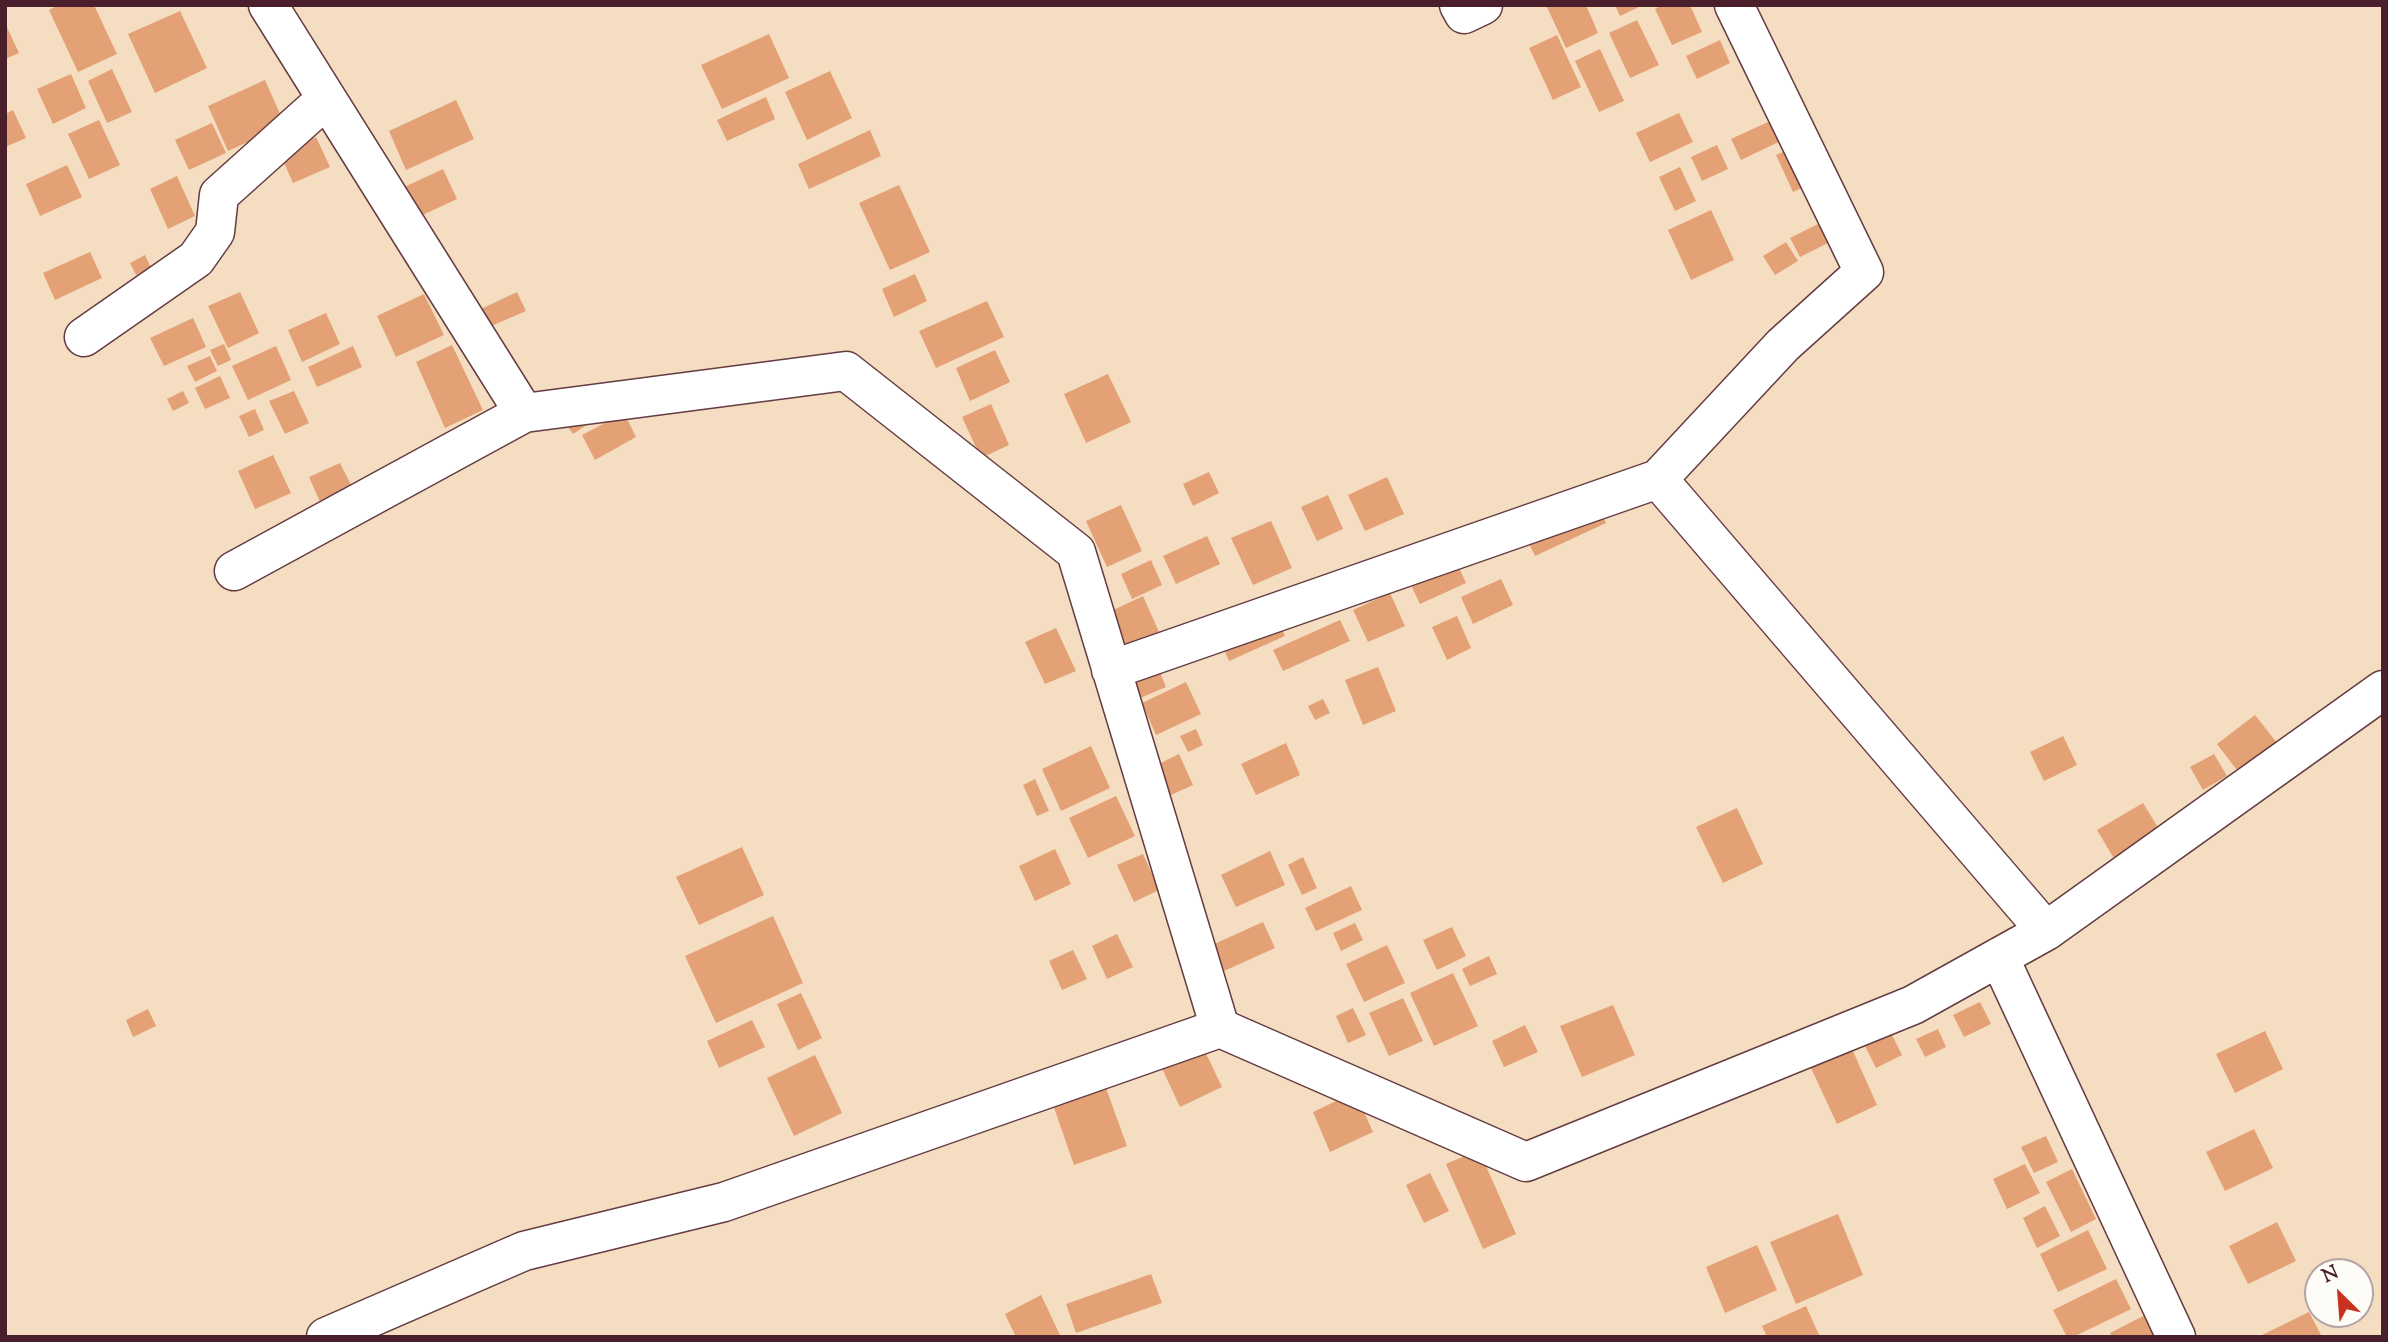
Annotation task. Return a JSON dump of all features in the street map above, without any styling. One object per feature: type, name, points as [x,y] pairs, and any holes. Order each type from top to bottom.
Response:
[{"type":"street","points":[[268,5],[524,413]]},
{"type":"street","points":[[1459,5],[1464,14],[1483,5]]},
{"type":"street","points":[[1111,670],[1658,479],[1783,345],[1864,272],[1734,5]]},
{"type":"street","points":[[84,337],[195,259],[215,232],[219,195],[326,99]]},
{"type":"street","points":[[234,571],[524,413],[846,371],[1076,552],[1220,1028]]},
{"type":"street","points":[[1658,479],[2046,931]]},
{"type":"street","points":[[326,1337],[524,1251],[724,1202],[1220,1028],[1527,1162],[1913,1005],[2046,931],[2383,690]]},
{"type":"street","points":[[1999,957],[2176,1337]]},
{"type":"building","points":[[59,5],[94,5],[117,54],[78,72],[49,10]]},
{"type":"building","points":[[1546,5],[1586,5],[1598,33],[1566,48]]},
{"type":"building","points":[[1615,5],[1643,5],[1620,16]]},
{"type":"building","points":[[1662,5],[1690,5],[1702,32],[1672,45],[1655,9]]},
{"type":"building","points":[[180,11],[207,68],[155,93],[128,34]]},
{"type":"building","points":[[1637,20],[1659,65],[1630,78],[1609,33]]},
{"type":"building","points":[[5,23],[19,53],[5,59]]},
{"type":"building","points":[[769,34],[789,78],[722,109],[701,65]]},
{"type":"building","points":[[1557,35],[1581,87],[1553,100],[1529,48]]},
{"type":"building","points":[[1720,40],[1730,63],[1697,79],[1686,56]]},
{"type":"building","points":[[1600,49],[1624,101],[1599,112],[1575,61]]},
{"type":"building","points":[[112,69],[132,112],[107,123],[88,81]]},
{"type":"building","points":[[830,71],[852,118],[807,140],[785,92]]},
{"type":"building","points":[[71,74],[86,108],[53,124],[37,89]]},
{"type":"building","points":[[265,80],[285,125],[228,151],[208,106]]},
{"type":"building","points":[[766,97],[775,119],[727,141],[717,120]]},
{"type":"building","points":[[456,100],[474,139],[406,170],[389,131]]},
{"type":"building","points":[[13,110],[26,138],[5,147],[5,114]]},
{"type":"building","points":[[1679,113],[1693,142],[1650,162],[1636,133]]},
{"type":"building","points":[[1781,116],[1791,136],[1741,160],[1731,139]]},
{"type":"building","points":[[99,120],[120,165],[89,179],[68,134]]},
{"type":"building","points":[[212,123],[226,153],[189,170],[175,140]]},
{"type":"building","points":[[870,130],[881,156],[809,189],[798,164]]},
{"type":"building","points":[[316,137],[330,167],[293,183],[280,154]]},
{"type":"building","points":[[1815,137],[1832,174],[1793,192],[1776,155]]},
{"type":"building","points":[[1717,145],[1728,169],[1702,181],[1691,157]]},
{"type":"building","points":[[67,165],[82,197],[40,216],[26,184]]},
{"type":"building","points":[[1680,167],[1696,201],[1675,211],[1659,177]]},
{"type":"building","points":[[443,169],[457,199],[412,220],[398,190]]},
{"type":"building","points":[[177,176],[195,216],[168,229],[150,189]]},
{"type":"building","points":[[899,185],[930,252],[890,270],[859,203]]},
{"type":"building","points":[[1711,210],[1734,260],[1691,280],[1668,230]]},
{"type":"building","points":[[1828,219],[1838,238],[1800,257],[1790,238]]},
{"type":"building","points":[[1786,242],[1798,261],[1775,275],[1763,256]]},
{"type":"building","points":[[90,252],[102,278],[55,300],[43,273]]},
{"type":"building","points":[[145,255],[151,268],[136,275],[130,263]]},
{"type":"building","points":[[915,274],[927,301],[894,317],[882,289]]},
{"type":"building","points":[[240,292],[259,333],[228,348],[208,306]]},
{"type":"building","points":[[517,292],[526,311],[489,327],[481,309]]},
{"type":"building","points":[[424,294],[444,335],[396,357],[377,316]]},
{"type":"building","points":[[987,301],[1004,337],[936,368],[919,331]]},
{"type":"building","points":[[326,313],[340,344],[302,362],[288,330]]},
{"type":"building","points":[[193,318],[206,347],[164,366],[150,338]]},
{"type":"building","points":[[224,344],[231,360],[218,366],[210,350]]},
{"type":"building","points":[[452,345],[483,410],[445,428],[416,362]]},
{"type":"building","points":[[276,346],[291,380],[248,400],[232,366]]},
{"type":"building","points":[[353,346],[362,367],[317,387],[308,367]]},
{"type":"building","points":[[995,350],[1010,382],[970,401],[956,368]]},
{"type":"building","points":[[210,356],[217,371],[195,382],[187,366]]},
{"type":"building","points":[[1108,374],[1131,422],[1086,443],[1064,394]]},
{"type":"building","points":[[220,376],[230,398],[205,409],[195,388]]},
{"type":"building","points":[[183,391],[189,403],[173,411],[167,399]]},
{"type":"building","points":[[294,391],[309,423],[285,434],[269,401]]},
{"type":"building","points":[[991,404],[1009,445],[981,458],[962,417]]},
{"type":"building","points":[[255,409],[264,430],[249,437],[239,416]]},
{"type":"building","points":[[624,413],[636,437],[595,460],[582,435]]},
{"type":"building","points":[[586,416],[591,422],[573,434],[568,427]]},
{"type":"building","points":[[273,455],[291,493],[255,509],[238,471]]},
{"type":"building","points":[[340,463],[353,489],[321,504],[309,477]]},
{"type":"building","points":[[1209,472],[1219,493],[1193,506],[1183,484]]},
{"type":"building","points":[[1387,477],[1404,514],[1365,531],[1348,495]]},
{"type":"building","points":[[1590,489],[1606,523],[1535,556],[1519,522]]},
{"type":"building","points":[[1328,495],[1343,529],[1317,541],[1301,507]]},
{"type":"building","points":[[1121,505],[1142,551],[1107,567],[1086,521]]},
{"type":"building","points":[[1271,521],[1292,568],[1253,585],[1231,538]]},
{"type":"building","points":[[1207,536],[1220,564],[1176,584],[1163,556]]},
{"type":"building","points":[[1454,557],[1466,583],[1420,604],[1408,579]]},
{"type":"building","points":[[1151,560],[1162,585],[1132,599],[1121,574]]},
{"type":"building","points":[[1501,579],[1513,605],[1473,624],[1461,597]]},
{"type":"building","points":[[1390,593],[1405,626],[1368,642],[1353,610]]},
{"type":"building","points":[[1143,596],[1163,641],[1128,656],[1109,612]]},
{"type":"building","points":[[1275,614],[1285,636],[1229,661],[1220,640]]},
{"type":"building","points":[[1457,616],[1471,648],[1447,660],[1432,627]]},
{"type":"building","points":[[1340,620],[1350,641],[1283,671],[1273,650]]},
{"type":"building","points":[[1056,628],[1076,671],[1045,684],[1025,642]]},
{"type":"building","points":[[1157,665],[1166,687],[1131,702],[1121,681]]},
{"type":"building","points":[[1378,667],[1396,711],[1363,725],[1345,680]]},
{"type":"building","points":[[1186,682],[1201,714],[1156,735],[1142,703]]},
{"type":"building","points":[[1323,699],[1330,713],[1315,720],[1308,706]]},
{"type":"building","points":[[2255,715],[2281,748],[2243,778],[2217,744]]},
{"type":"building","points":[[1196,729],[1203,745],[1188,752],[1180,736]]},
{"type":"building","points":[[2063,736],[2077,765],[2044,781],[2030,752]]},
{"type":"building","points":[[1286,743],[1300,775],[1256,795],[1241,764]]},
{"type":"building","points":[[1091,746],[1110,788],[1061,811],[1042,769]]},
{"type":"building","points":[[1179,754],[1193,785],[1171,795],[1157,765]]},
{"type":"building","points":[[2214,754],[2227,776],[2203,790],[2190,767]]},
{"type":"building","points":[[1035,779],[1049,811],[1037,816],[1023,785]]},
{"type":"building","points":[[1116,796],[1135,836],[1088,858],[1069,818]]},
{"type":"building","points":[[2143,803],[2165,839],[2119,867],[2097,830]]},
{"type":"building","points":[[1737,808],[1763,864],[1723,883],[1696,827]]},
{"type":"building","points":[[742,847],[764,895],[699,925],[676,877]]},
{"type":"building","points":[[1055,849],[1071,884],[1035,901],[1019,866]]},
{"type":"building","points":[[1270,851],[1285,885],[1236,907],[1221,875]]},
{"type":"building","points":[[1143,854],[1159,890],[1134,902],[1117,865]]},
{"type":"building","points":[[1303,857],[1317,888],[1302,895],[1288,865]]},
{"type":"building","points":[[1351,886],[1362,910],[1316,931],[1305,908]]},
{"type":"building","points":[[773,916],[803,983],[716,1023],[685,956]]},
{"type":"building","points":[[1263,922],[1275,948],[1224,971],[1212,945]]},
{"type":"building","points":[[1355,923],[1363,940],[1341,951],[1333,933]]},
{"type":"building","points":[[1452,927],[1466,956],[1437,970],[1423,940]]},
{"type":"building","points":[[1117,934],[1133,967],[1107,979],[1092,946]]},
{"type":"building","points":[[1387,945],[1405,983],[1364,1002],[1346,964]]},
{"type":"building","points":[[1073,950],[1087,979],[1062,990],[1049,961]]},
{"type":"building","points":[[1489,956],[1497,974],[1470,986],[1462,969]]},
{"type":"building","points":[[1453,973],[1478,1026],[1434,1046],[1410,993]]},
{"type":"building","points":[[801,993],[822,1038],[798,1050],[777,1004]]},
{"type":"building","points":[[1403,998],[1423,1041],[1389,1056],[1369,1013]]},
{"type":"building","points":[[1980,1002],[1991,1024],[1964,1037],[1953,1015]]},
{"type":"building","points":[[1613,1005],[1635,1055],[1582,1077],[1560,1026]]},
{"type":"building","points":[[1353,1008],[1366,1035],[1348,1043],[1336,1016]]},
{"type":"building","points":[[148,1009],[156,1026],[133,1037],[126,1020]]},
{"type":"building","points":[[752,1020],[765,1047],[719,1068],[707,1041]]},
{"type":"building","points":[[1525,1025],[1538,1052],[1504,1067],[1492,1041]]},
{"type":"building","points":[[1938,1029],[1946,1047],[1925,1057],[1916,1039]]},
{"type":"building","points":[[2265,1031],[2283,1069],[2235,1093],[2216,1054]]},
{"type":"building","points":[[1891,1033],[1902,1055],[1876,1068],[1865,1046]]},
{"type":"building","points":[[1202,1045],[1222,1087],[1180,1107],[1160,1064]]},
{"type":"building","points":[[1852,1049],[1877,1105],[1837,1124],[1811,1068]]},
{"type":"building","points":[[815,1055],[842,1113],[794,1136],[767,1078]]},
{"type":"building","points":[[1103,1080],[1127,1146],[1074,1165],[1051,1099]]},
{"type":"building","points":[[1355,1092],[1373,1132],[1330,1152],[1313,1112]]},
{"type":"building","points":[[2254,1129],[2273,1168],[2225,1191],[2206,1152]]},
{"type":"building","points":[[2046,1136],[2058,1162],[2034,1173],[2021,1147]]},
{"type":"building","points":[[1479,1150],[1516,1234],[1483,1249],[1446,1164]]},
{"type":"building","points":[[2025,1164],[2040,1193],[2007,1209],[1993,1179]]},
{"type":"building","points":[[2072,1169],[2096,1219],[2071,1232],[2046,1182]]},
{"type":"building","points":[[1430,1173],[1449,1211],[1424,1223],[1406,1185]]},
{"type":"building","points":[[2045,1206],[2060,1236],[2037,1248],[2023,1218]]},
{"type":"building","points":[[1838,1214],[1863,1275],[1796,1304],[1770,1242]]},
{"type":"building","points":[[2277,1222],[2296,1261],[2248,1284],[2229,1246]]},
{"type":"building","points":[[2088,1230],[2107,1269],[2058,1292],[2040,1254]]},
{"type":"building","points":[[1757,1245],[1777,1290],[1725,1313],[1706,1267]]},
{"type":"building","points":[[1151,1274],[1162,1303],[1076,1333],[1066,1304]]},
{"type":"building","points":[[2116,1279],[2131,1309],[2073,1337],[2067,1337],[2053,1310]]},
{"type":"building","points":[[1041,1295],[1060,1335],[1016,1337],[1005,1314]]},
{"type":"building","points":[[1806,1306],[1820,1337],[1767,1337],[1762,1326]]},
{"type":"building","points":[[2155,1310],[2168,1337],[2112,1337],[2110,1333]]},
{"type":"building","points":[[2304,1314],[2304,1328],[2317,1328],[2322,1337],[2258,1337]]}]
